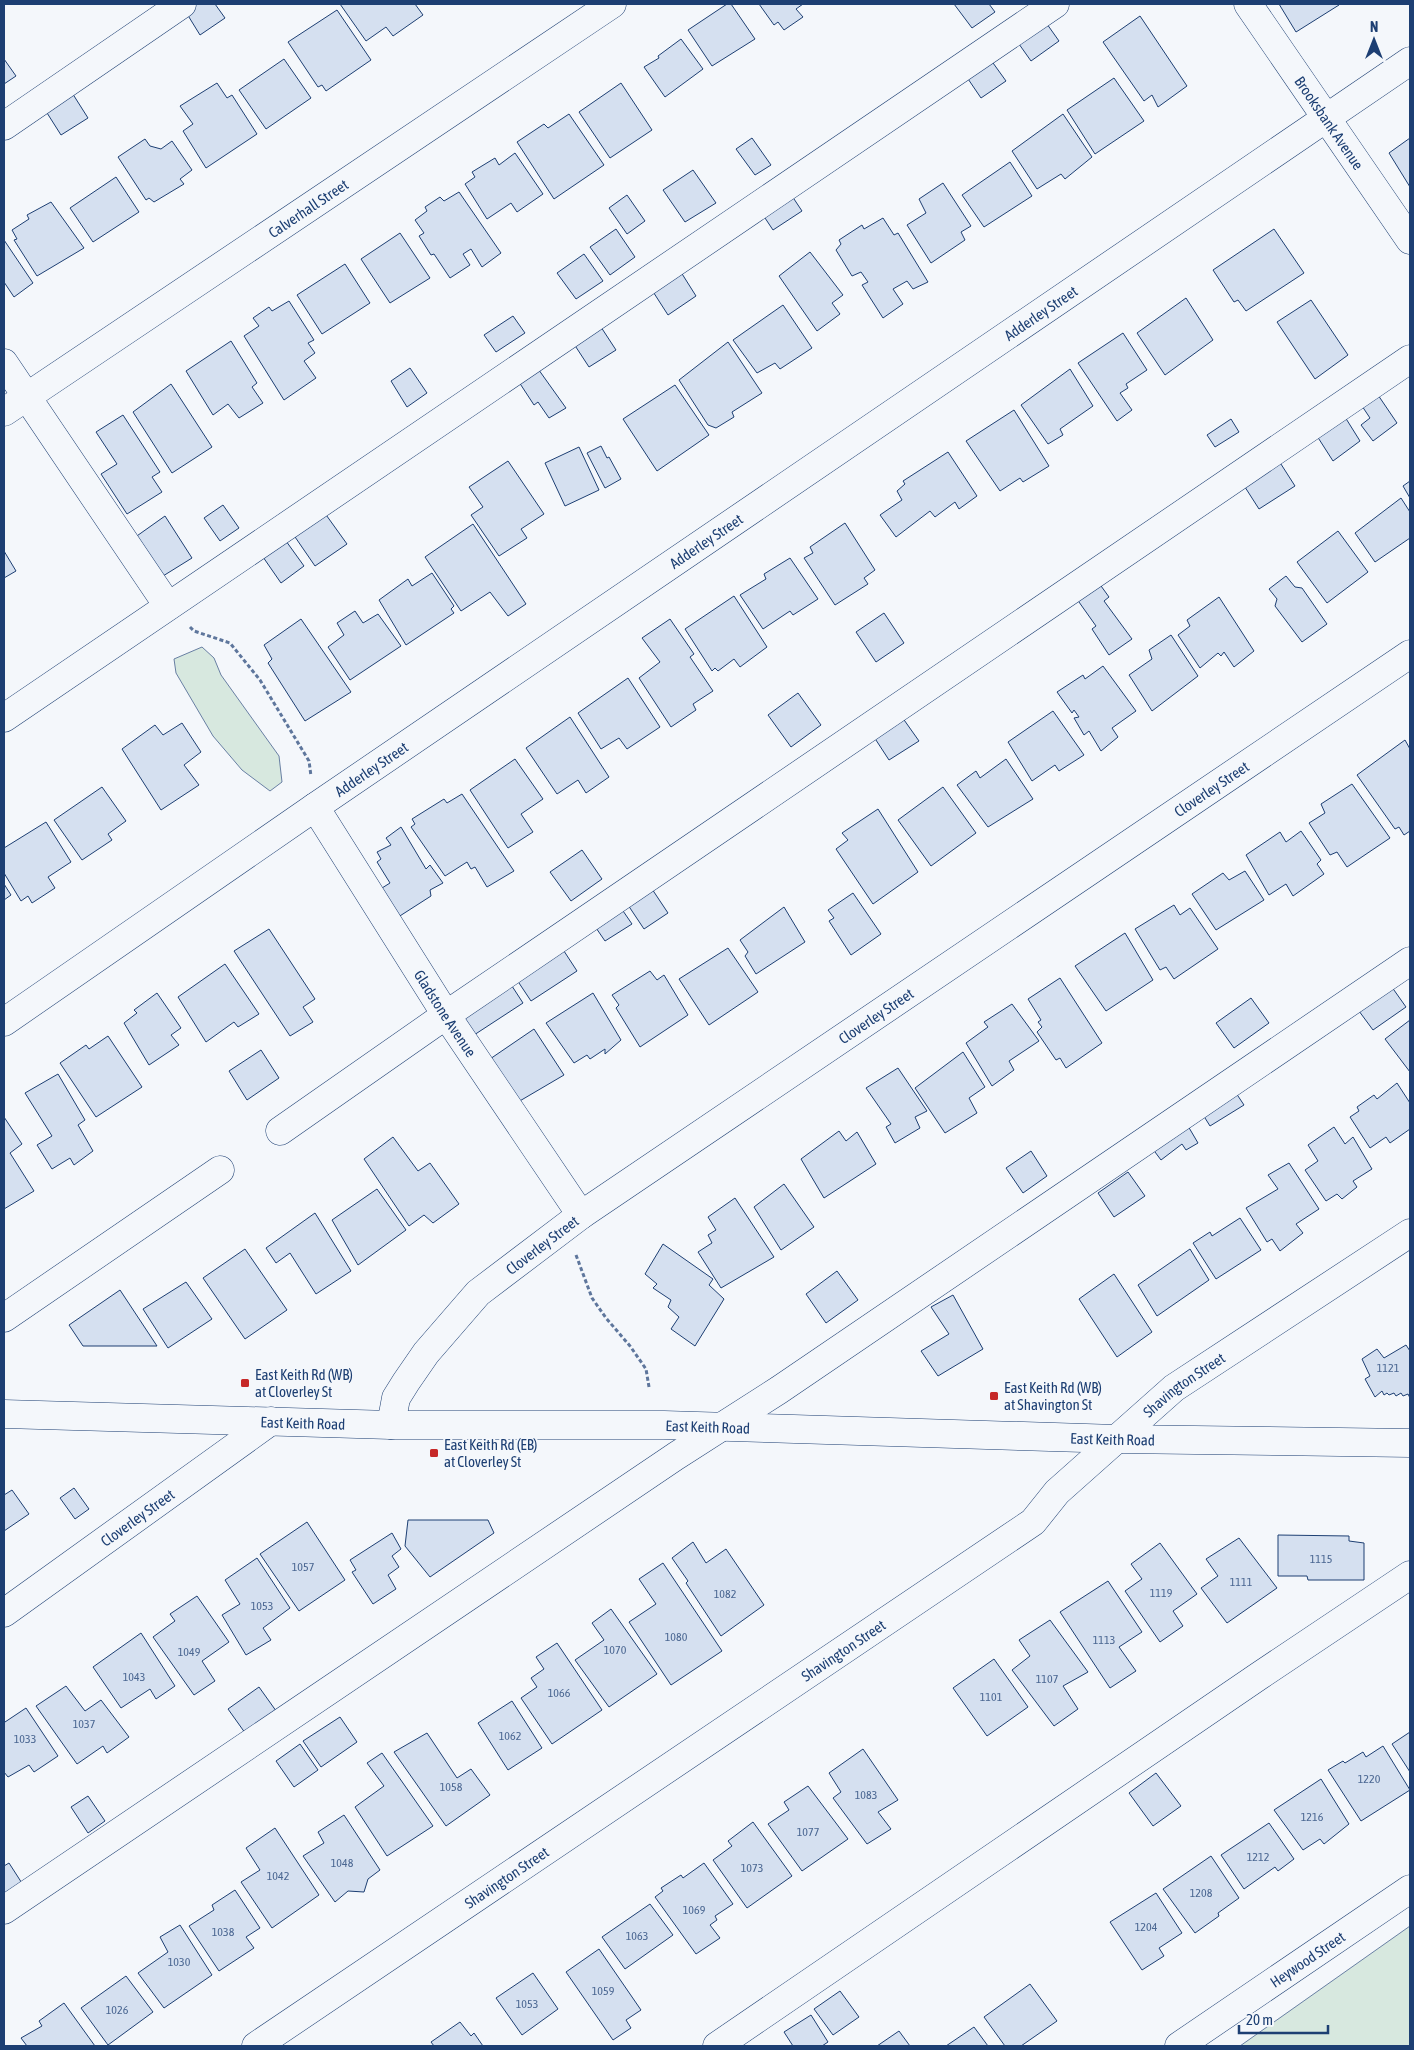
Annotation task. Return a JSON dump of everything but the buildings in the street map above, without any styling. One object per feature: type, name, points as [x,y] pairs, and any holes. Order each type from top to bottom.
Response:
[{"type":"street","points":[[4,126],[182,4]]},
{"type":"street","name":"Calverhall Street","points":[[4,412],[612,4]]},
{"type":"street","points":[[4,718],[1055,4]]},
{"type":"street","name":"Brooksbank Avenue","points":[[1248,4],[1410,240]]},
{"type":"street","name":"Adderley Street","points":[[4,1022],[315,807],[1410,62]]},
{"type":"street","points":[[280,1131],[446,1015],[1410,359]]},
{"type":"street","points":[[4,363],[168,606]]},
{"type":"street","name":"Cloverley Street","points":[[391,1425],[396,1398],[401,1390],[426,1353],[478,1293],[581,1215],[1410,654]]},
{"type":"street","name":"Gladstone Avenue","points":[[315,807],[446,1015],[581,1215]]},
{"type":"street","points":[[4,1910],[718,1427],[779,1390],[1410,961]]},
{"type":"street","points":[[4,1318],[220,1170]]},
{"type":"street","name":"Shavington Street","points":[[256,2046],[1033,1522],[1057,1492],[1174,1388],[1410,1233]]},
{"type":"street","name":"East Keith Road","points":[[4,1414],[391,1425],[664,1425],[1117,1438],[1410,1443]]},
{"type":"street","name":"Cloverley Street","points":[[4,1614],[271,1421]]},
{"type":"street","points":[[717,2046],[1410,1575]]},
{"type":"street","name":"Heywood Street","points":[[1178,2046],[1410,1889]]},
{"type":"path","points":[[168,606],[194,631],[230,643],[260,680],[309,761],[315,807]]},
{"type":"path","points":[[581,1215],[575,1253],[592,1298],[646,1369],[649,1388]]},
{"type":"shaded area","points":[[202,647],[214,658],[221,675],[279,756],[282,782],[270,791],[242,770],[213,736],[176,673],[174,659]]},
{"type":"shaded area","points":[[1410,1926],[1410,2046],[1240,2046]]},
{"type":"place","name":"East Keith Rd (WB) at Cloverley St","points":[[245,1383]]},
{"type":"place","name":"East Keith Rd (WB) at Shavington St","points":[[994,1396]]},
{"type":"place","name":"East Keith Rd (EB) at Cloverley St","points":[[434,1453]]}]
